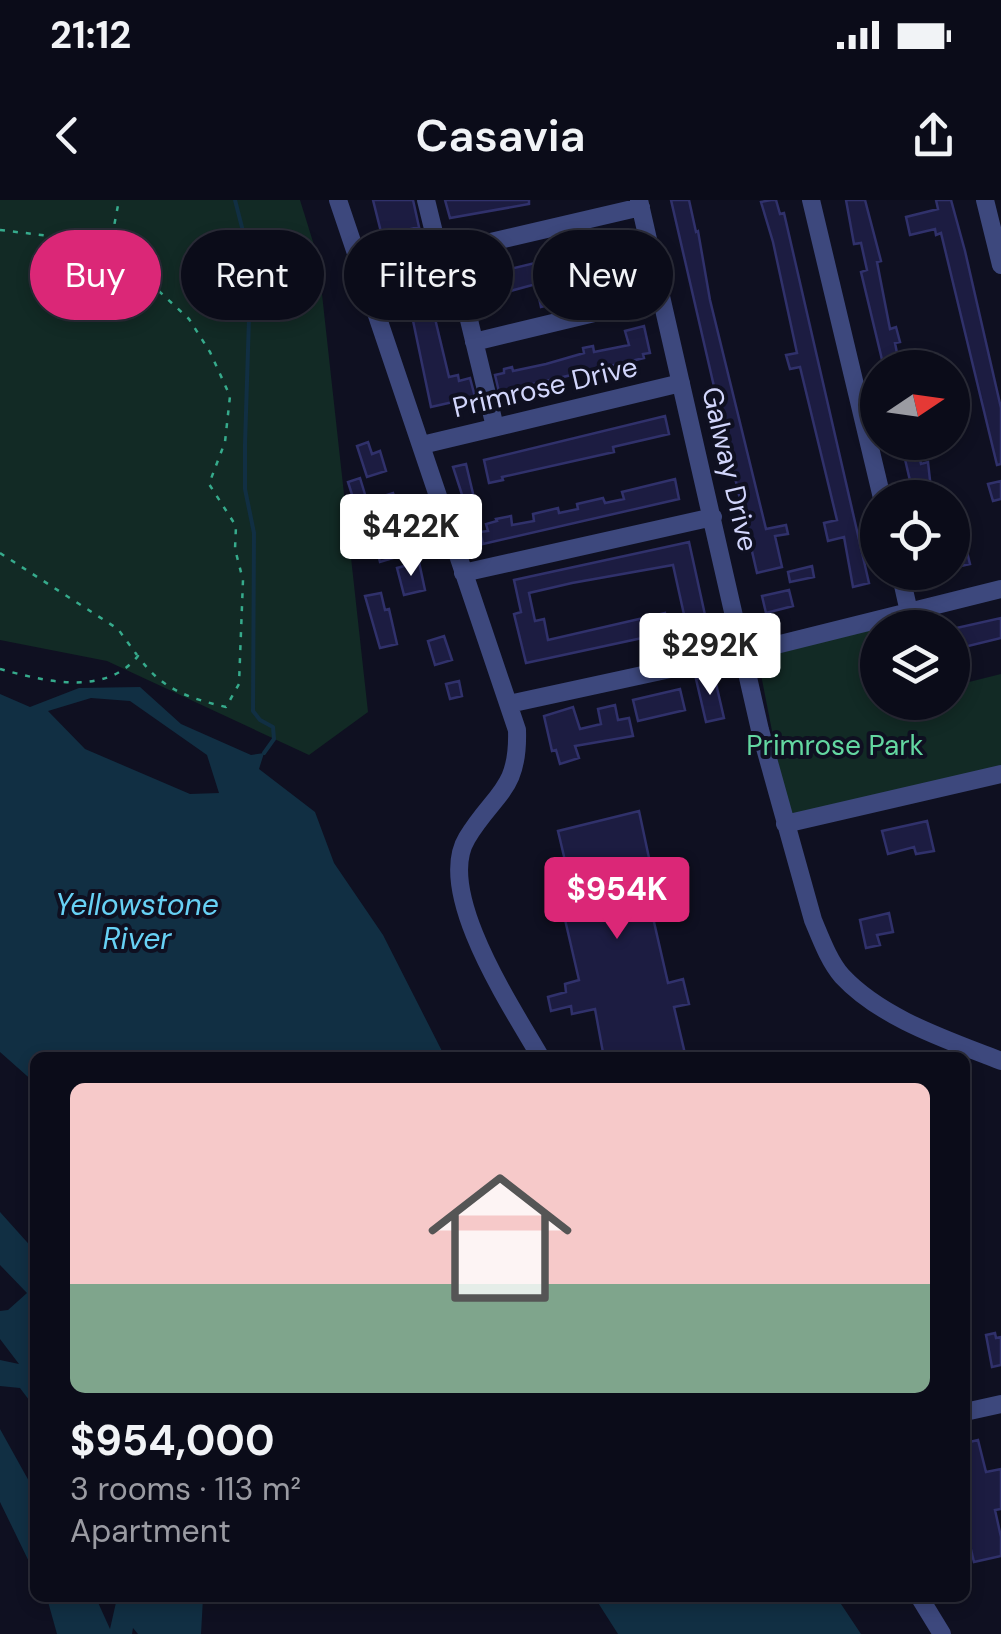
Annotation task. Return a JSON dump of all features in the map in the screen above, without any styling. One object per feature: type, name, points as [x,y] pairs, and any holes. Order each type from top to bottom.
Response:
[{"type":"street","points":[[338,200],[348,230]]},
{"type":"street","points":[[426,200],[438,230]]},
{"type":"street","points":[[810,200],[878,480]]},
{"type":"street","points":[[985,200],[1001,265]]},
{"type":"street","points":[[513,235],[640,203]]},
{"type":"street","name":"Galway Drive","points":[[640,203],[646,230]]},
{"type":"street","points":[[379,320],[517,730],[518,758],[509,784],[465,840],[458,883],[486,955],[537,1052]]},
{"type":"street","points":[[467,320],[494,427]]},
{"type":"street","points":[[474,342],[565,320]]},
{"type":"street","name":"Galway Drive","points":[[666,320],[785,824],[824,948],[842,976],[897,1016],[1001,1061]]},
{"type":"street","name":"Primrose Drive","points":[[422,445],[681,383]]},
{"type":"street","points":[[464,574],[713,516]]},
{"type":"street","points":[[917,610],[1001,589]]},
{"type":"street","points":[[509,704],[860,624]]},
{"type":"street","points":[[785,824],[1001,774]]},
{"type":"street","points":[[970,1411],[1001,1404]]},
{"type":"street","points":[[922,1602],[942,1634]]},
{"type":"path","points":[[113,230],[119,200]]},
{"type":"path","points":[[0,230],[30,234]]},
{"type":"path","points":[[0,553],[118,629],[152,676],[179,693],[226,707],[239,684],[243,580],[235,549],[236,526],[209,484],[224,442],[230,396],[210,352],[188,319],[161,294]]},
{"type":"path","points":[[0,669],[74,684],[128,668],[138,656]]},
{"type":"green space","points":[[0,200],[300,200],[309,230],[181,230],[181,320],[324,320],[324,312],[368,712],[309,755],[107,661],[0,640]]},
{"type":"green space","name":"Primrose Park","points":[[860,631],[860,720],[970,720],[970,682],[1001,674],[1001,766],[789,818],[757,654]]},
{"type":"water","name":"Yellowstone River","points":[[140,687],[181,724],[251,755],[264,753],[259,769],[315,812],[334,863],[383,935],[442,1052],[30,1052],[30,1079],[0,1052],[0,694],[30,707],[79,688]],"holes":[[[91,698],[130,701],[207,755],[219,793],[190,794],[85,749],[48,711]]]},
{"type":"water","points":[[0,1212],[30,1245],[30,1401],[20,1388],[0,1386],[0,1360],[19,1364],[0,1339],[0,1311],[8,1310],[27,1293],[0,1265]]},
{"type":"water","points":[[0,1429],[30,1483],[30,1564],[0,1502]]},
{"type":"water","points":[[48,1602],[98,1602],[110,1629],[116,1602],[203,1602],[201,1634],[138,1634],[133,1628],[132,1634],[57,1634]]},
{"type":"water","points":[[598,1602],[840,1602],[861,1634],[618,1634]]},
{"type":"building","points":[[373,200],[413,200],[419,227],[380,230]]},
{"type":"building","points":[[445,200],[529,200],[529,204],[450,218]]},
{"type":"building","points":[[671,200],[689,200],[766,529],[786,525],[788,534],[775,536],[782,567],[757,573]]},
{"type":"building","points":[[776,200],[780,214],[784,213],[860,544],[860,585],[853,587],[844,537],[828,541],[824,523],[837,520],[800,367],[790,369],[786,355],[797,353],[761,202]]},
{"type":"building","points":[[846,200],[865,200],[881,261],[877,262],[890,329],[896,327],[900,342],[895,343],[896,350],[880,350],[861,272],[867,270],[861,243],[854,244]]},
{"type":"building","points":[[936,200],[951,200],[965,251],[1001,408],[1001,464],[997,465],[941,233],[936,235],[935,229],[910,235],[906,217],[938,209]]},
{"type":"building","points":[[533,263],[533,285],[513,290],[513,268]]},
{"type":"building","points":[[413,320],[435,320],[449,377],[458,375],[459,381],[470,378],[475,397],[431,407]]},
{"type":"building","points":[[644,326],[650,353],[643,354],[644,358],[499,392],[495,375],[504,373],[504,369],[512,367],[513,371],[546,364],[584,353],[583,348],[593,346],[594,352],[629,345],[625,331]]},
{"type":"building","points":[[665,416],[669,434],[489,483],[484,460]]},
{"type":"building","points":[[368,442],[372,454],[380,451],[386,471],[367,477],[357,446]]},
{"type":"building","points":[[905,460],[928,462],[930,480],[910,480]]},
{"type":"building","points":[[466,464],[475,502],[465,504],[453,467]]},
{"type":"building","points":[[360,478],[367,501],[355,504],[348,482]]},
{"type":"building","points":[[675,479],[679,499],[483,544],[480,532],[488,531],[486,524],[496,519],[511,516],[512,525],[534,521],[533,514],[558,508],[559,513],[578,509],[577,504],[603,498],[605,503],[624,499],[622,492]]},
{"type":"building","points":[[1001,481],[1001,499],[993,501],[988,484]]},
{"type":"building","points":[[393,493],[399,510],[386,515],[380,497]]},
{"type":"building","points":[[389,523],[392,534],[407,530],[412,545],[398,549],[400,556],[380,562],[371,528]]},
{"type":"building","points":[[689,542],[707,624],[687,628],[673,565],[572,583],[529,593],[535,621],[544,619],[548,640],[665,613],[670,632],[526,663],[514,614],[521,612],[514,580]]},
{"type":"building","points":[[419,562],[425,590],[404,595],[397,568]]},
{"type":"building","points":[[812,566],[814,577],[790,582],[788,572]]},
{"type":"building","points":[[789,590],[793,606],[766,613],[762,596]]},
{"type":"building","points":[[381,593],[397,644],[380,648],[365,596]]},
{"type":"building","points":[[1001,618],[1001,638],[970,646],[970,625]]},
{"type":"building","points":[[444,636],[452,660],[435,665],[428,641]]},
{"type":"building","points":[[714,675],[724,718],[706,722],[696,679]]},
{"type":"building","points":[[459,681],[462,696],[450,699],[446,684]]},
{"type":"building","points":[[680,689],[685,710],[638,721],[633,700]]},
{"type":"building","points":[[615,705],[618,720],[629,718],[633,736],[575,746],[579,758],[560,764],[556,750],[552,751],[544,716],[573,707],[580,729],[601,724],[598,709]]},
{"type":"building","points":[[639,811],[649,858],[640,861],[668,983],[683,979],[689,1004],[674,1007],[685,1052],[603,1052],[595,1009],[572,1014],[571,1006],[551,1011],[548,997],[566,992],[565,984],[579,980],[554,872],[567,869],[558,831]]},
{"type":"building","points":[[927,821],[934,851],[916,854],[914,847],[888,854],[882,831]]},
{"type":"building","points":[[889,913],[893,932],[877,935],[880,945],[866,948],[860,920]]},
{"type":"building","points":[[995,1333],[996,1338],[1001,1337],[1001,1365],[992,1367],[986,1335]]},
{"type":"building","points":[[978,1440],[986,1472],[1001,1469],[1001,1509],[995,1510],[1001,1556],[974,1562],[970,1546],[970,1442]]},
{"type":"waterway","points":[[235,200],[247,247],[250,287],[245,489],[254,533],[253,711],[273,727],[274,739],[264,753]]}]
